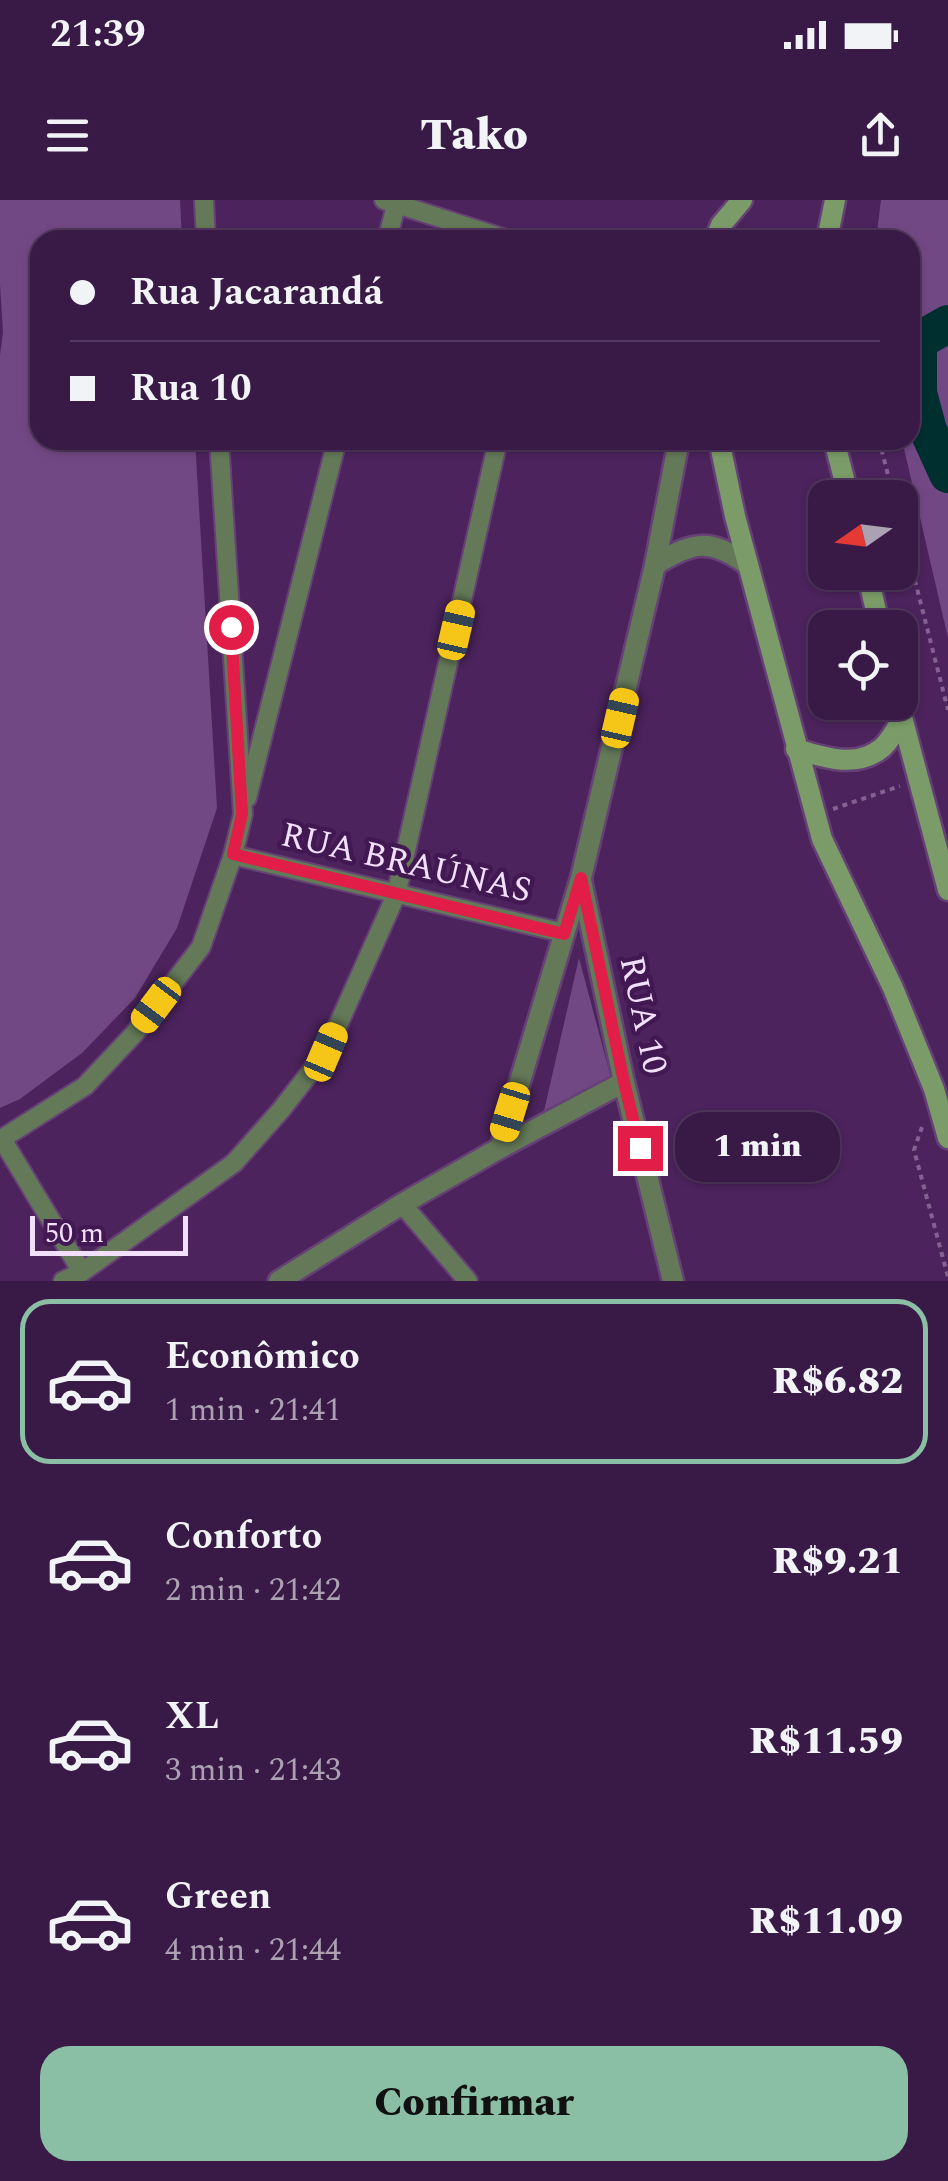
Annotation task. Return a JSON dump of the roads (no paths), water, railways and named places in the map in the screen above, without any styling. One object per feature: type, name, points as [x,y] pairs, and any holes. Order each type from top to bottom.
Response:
[{"type":"main road","points":[[719,230],[742,200]]},
{"type":"main road","points":[[829,230],[836,200]]},
{"type":"main road","points":[[720,450],[822,839],[893,988],[934,1089],[948,1138]]},
{"type":"main road","points":[[836,450],[844,480]]},
{"type":"main road","points":[[796,749],[834,762],[870,756],[886,744],[896,720]]},
{"type":"main road","points":[[902,720],[948,890]]},
{"type":"street","points":[[204,200],[206,230]]},
{"type":"street","points":[[388,230],[390,201],[478,230]]},
{"type":"street","points":[[220,450],[242,814]]},
{"type":"street","points":[[82,1272],[1,1139],[84,1086],[134,1034],[201,947],[233,854],[334,450]]},
{"type":"street","points":[[63,1281],[82,1272],[234,1162],[326,1052],[396,895],[496,450]]},
{"type":"street","points":[[500,1148],[581,878],[655,565],[677,450]]},
{"type":"street","points":[[655,565],[688,546],[706,544],[729,552],[748,566]]},
{"type":"street","name":"RUA BRAÚNAS","points":[[233,854],[564,934]]},
{"type":"street","name":"RUA 10","points":[[581,878],[624,1082],[673,1281]]},
{"type":"street","points":[[279,1281],[402,1204],[624,1082]]},
{"type":"street","points":[[402,1204],[468,1281]]},
{"type":"waterway","points":[[920,340],[948,324]]},
{"type":"waterway","points":[[920,400],[928,430],[948,474]]}]
